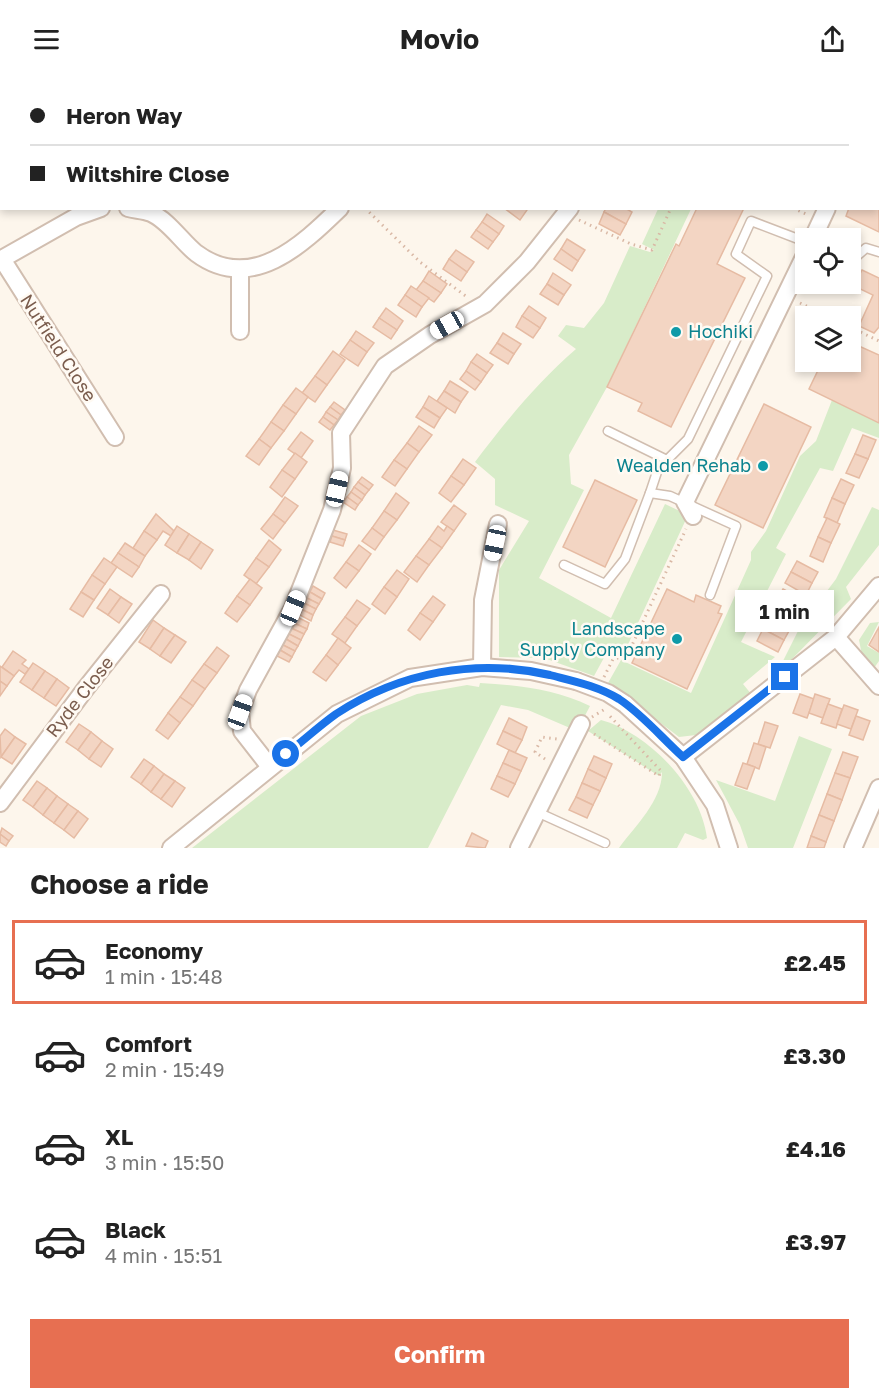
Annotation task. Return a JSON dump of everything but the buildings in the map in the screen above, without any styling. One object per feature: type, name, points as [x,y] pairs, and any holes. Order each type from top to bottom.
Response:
[{"type":"street","points":[[1,260],[76,217],[95,210]]},
{"type":"street","points":[[138,210],[152,213],[198,254],[220,265],[240,269],[272,262],[302,245],[338,210]]},
{"type":"street","points":[[817,228],[823,210]]},
{"type":"street","points":[[270,768],[242,730],[240,712],[248,690],[293,608],[332,510],[342,468],[341,433],[385,366],[430,335],[481,307],[527,262],[567,211]]},
{"type":"street","name":"Nutfield Close","points":[[1,260],[115,438]]},
{"type":"street","points":[[240,269],[240,331]]},
{"type":"street","points":[[689,509],[795,277]]},
{"type":"street","points":[[482,667],[483,600],[498,524]]},
{"type":"street","points":[[683,757],[836,637],[879,586]]},
{"type":"street","name":"Ryde Close","points":[[0,803],[86,688],[161,594]]},
{"type":"street","points":[[836,637],[879,686]]},
{"type":"street","points":[[171,848],[337,714],[410,678],[482,667],[531,671],[576,681],[623,702],[683,757],[716,805],[729,848]]},
{"type":"street","points":[[519,848],[580,726]]},
{"type":"street","points":[[853,848],[879,788]]},
{"type":"lane","points":[[564,565],[604,584],[625,559],[658,469],[688,439],[767,276],[736,254],[752,221],[795,238]]},
{"type":"lane","points":[[861,252],[866,248],[879,252]]},
{"type":"lane","points":[[608,431],[668,460]]},
{"type":"lane","points":[[650,493],[670,496],[689,509],[736,526],[710,595]]},
{"type":"lane","points":[[537,812],[605,843]]},
{"type":"path","points":[[367,210],[420,262],[481,307]]},
{"type":"path","points":[[567,211],[631,244],[652,250],[670,210]]},
{"type":"path","points":[[861,332],[879,341]]},
{"type":"path","points":[[603,679],[613,659],[627,656],[689,509]]},
{"type":"path","points":[[580,726],[623,702]]},
{"type":"path","points":[[547,764],[545,758],[535,752],[542,737],[561,737],[570,724],[580,726],[596,735],[659,776],[661,771],[606,712],[623,702]]},
{"type":"green space","points":[[658,210],[691,210],[607,387],[569,455],[571,484],[584,490],[539,578],[611,618],[665,504],[688,515],[625,651],[606,654],[594,676],[544,658],[499,657],[499,570],[529,521],[495,505],[495,479],[475,462],[522,403],[576,349],[558,336],[566,325],[584,328],[604,303],[630,246],[650,252],[654,250],[642,244]]},
{"type":"green space","points":[[832,400],[879,423],[879,438],[852,428],[833,471],[820,468],[776,548],[786,554],[741,642],[775,657],[743,684],[752,695],[696,735],[679,737],[608,683],[621,660],[691,693],[751,560],[751,552],[766,531],[800,456],[816,441]]},
{"type":"green space","points":[[872,507],[879,510],[879,545],[846,587],[851,599],[789,662],[783,661],[810,607],[821,599],[836,579]]},
{"type":"green space","points":[[879,622],[867,646],[879,653],[879,661],[874,668],[862,655],[859,640],[870,623]]},
{"type":"green space","points":[[480,683],[536,689],[577,700],[590,706],[577,731],[528,710],[501,705],[428,848],[192,848],[361,716],[417,694],[467,685],[479,687]]},
{"type":"green space","points":[[601,720],[637,737],[670,765],[695,800],[703,819],[707,838],[703,840],[685,833],[677,848],[619,848],[653,803],[661,783],[662,772],[659,776],[588,731]]},
{"type":"green space","points":[[799,736],[832,749],[793,848],[748,848],[740,825],[716,780],[775,801]]},
{"type":"place","name":"Hochiki","points":[[676,332]]},
{"type":"place","name":"Wealden Rehab","points":[[763,466]]},
{"type":"place","name":"Landscape Supply Company","points":[[677,639]]},
{"type":"route","points":[[286,754],[337,714],[410,678],[482,667],[531,671],[576,681],[608,693],[621,700],[683,757],[785,677]]}]
